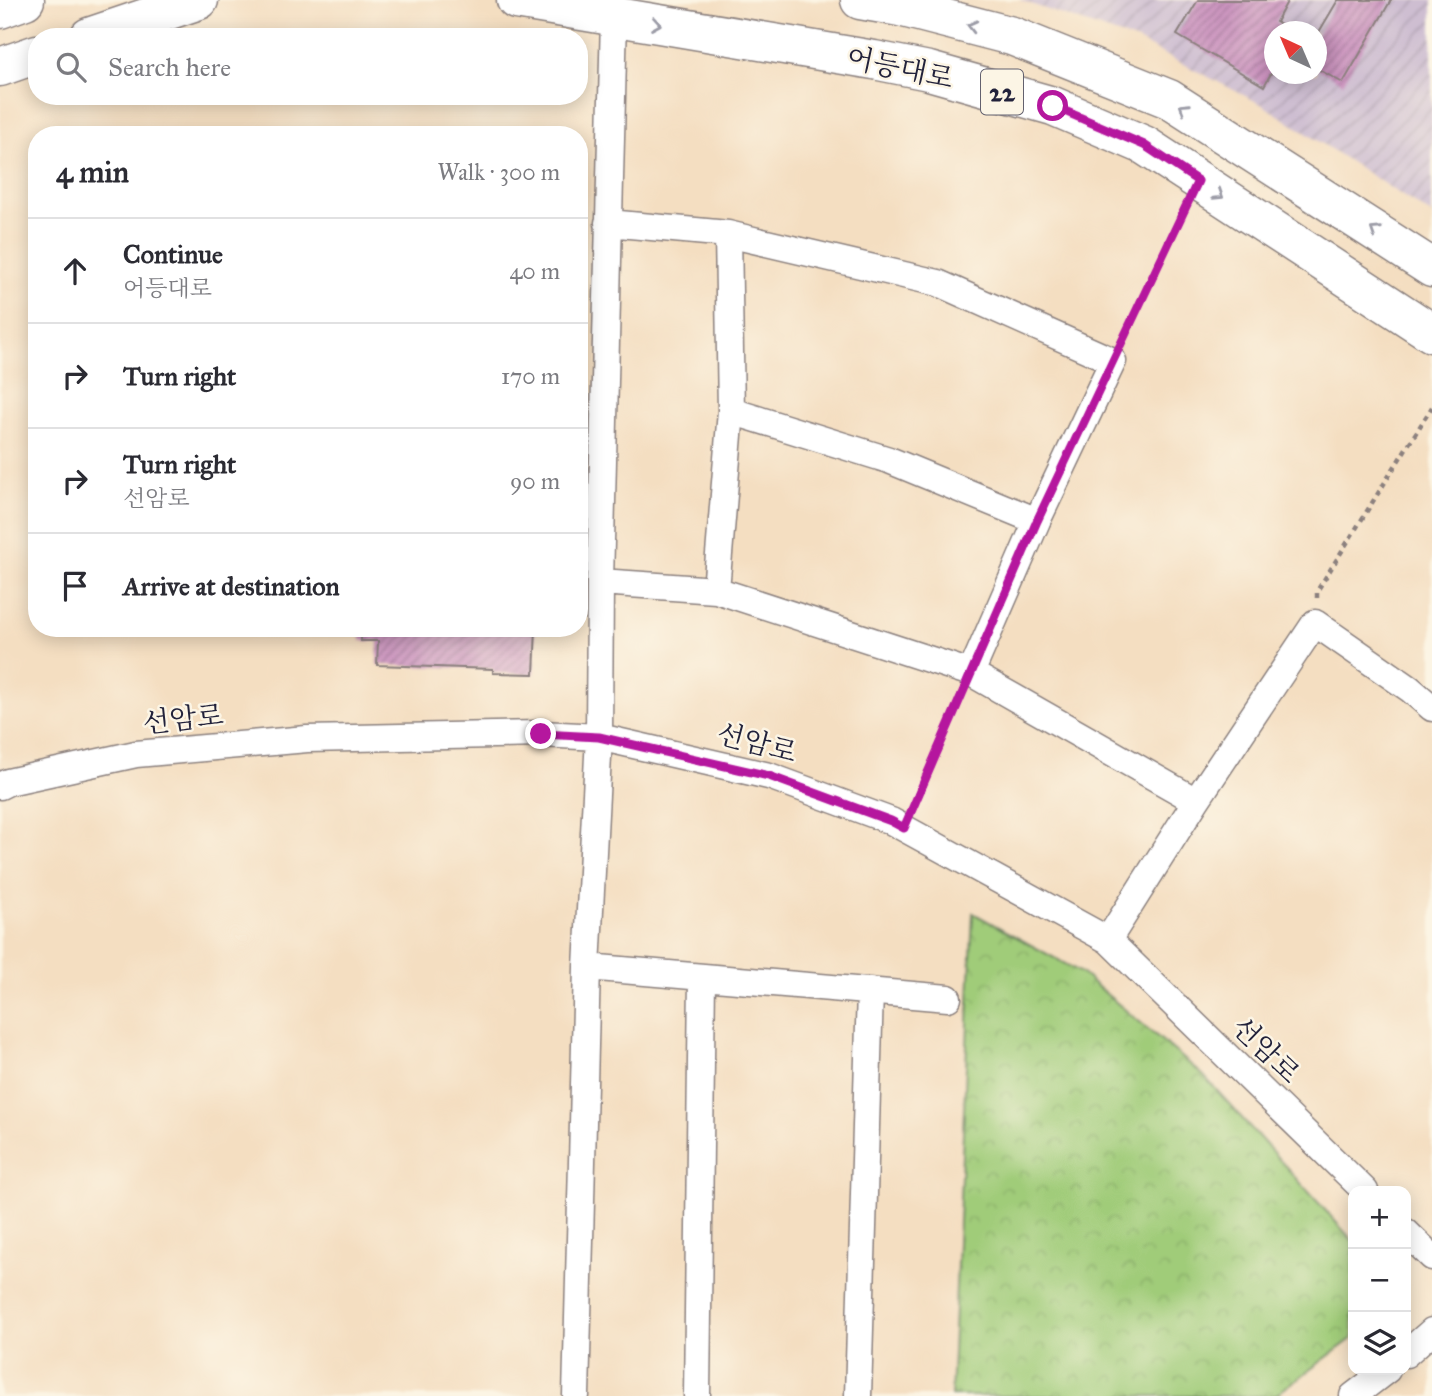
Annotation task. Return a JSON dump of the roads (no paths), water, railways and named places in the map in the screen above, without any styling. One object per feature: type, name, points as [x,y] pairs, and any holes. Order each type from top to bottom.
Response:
[{"type":"main road","points":[[0,9],[25,0]]},
{"type":"main road","points":[[116,28],[198,0]]},
{"type":"main road","name":"어등대로","points":[[516,0],[929,71],[1053,106],[1144,145],[1432,333]]},
{"type":"main road","name":"어등대로","points":[[860,0],[900,7],[1012,36],[1169,99],[1429,258]]},
{"type":"main road","points":[[0,67],[28,57]]},
{"type":"street","points":[[576,1396],[587,967],[599,737],[600,582],[614,17]]},
{"type":"street","points":[[608,223],[728,234],[938,283],[1113,361],[1037,521],[971,673]]},
{"type":"street","points":[[716,590],[731,411],[728,234]]},
{"type":"street","points":[[731,411],[889,460],[1037,521]]},
{"type":"street","points":[[600,582],[716,590],[971,673],[1196,801]]},
{"type":"street","points":[[1108,940],[1196,801],[1315,623],[1410,689],[1432,708]]},
{"type":"street","name":"선암로","points":[[0,786],[136,754],[307,738],[541,734],[599,737],[769,776],[891,821],[1108,940],[1360,1186]]},
{"type":"street","points":[[587,967],[948,998]]},
{"type":"street","points":[[697,1396],[702,977]]},
{"type":"street","points":[[858,1396],[870,991]]},
{"type":"street","points":[[1411,1236],[1432,1257]]},
{"type":"street","points":[[1411,1350],[1432,1331]]},
{"type":"street","points":[[1353,1396],[1380,1375]]}]
